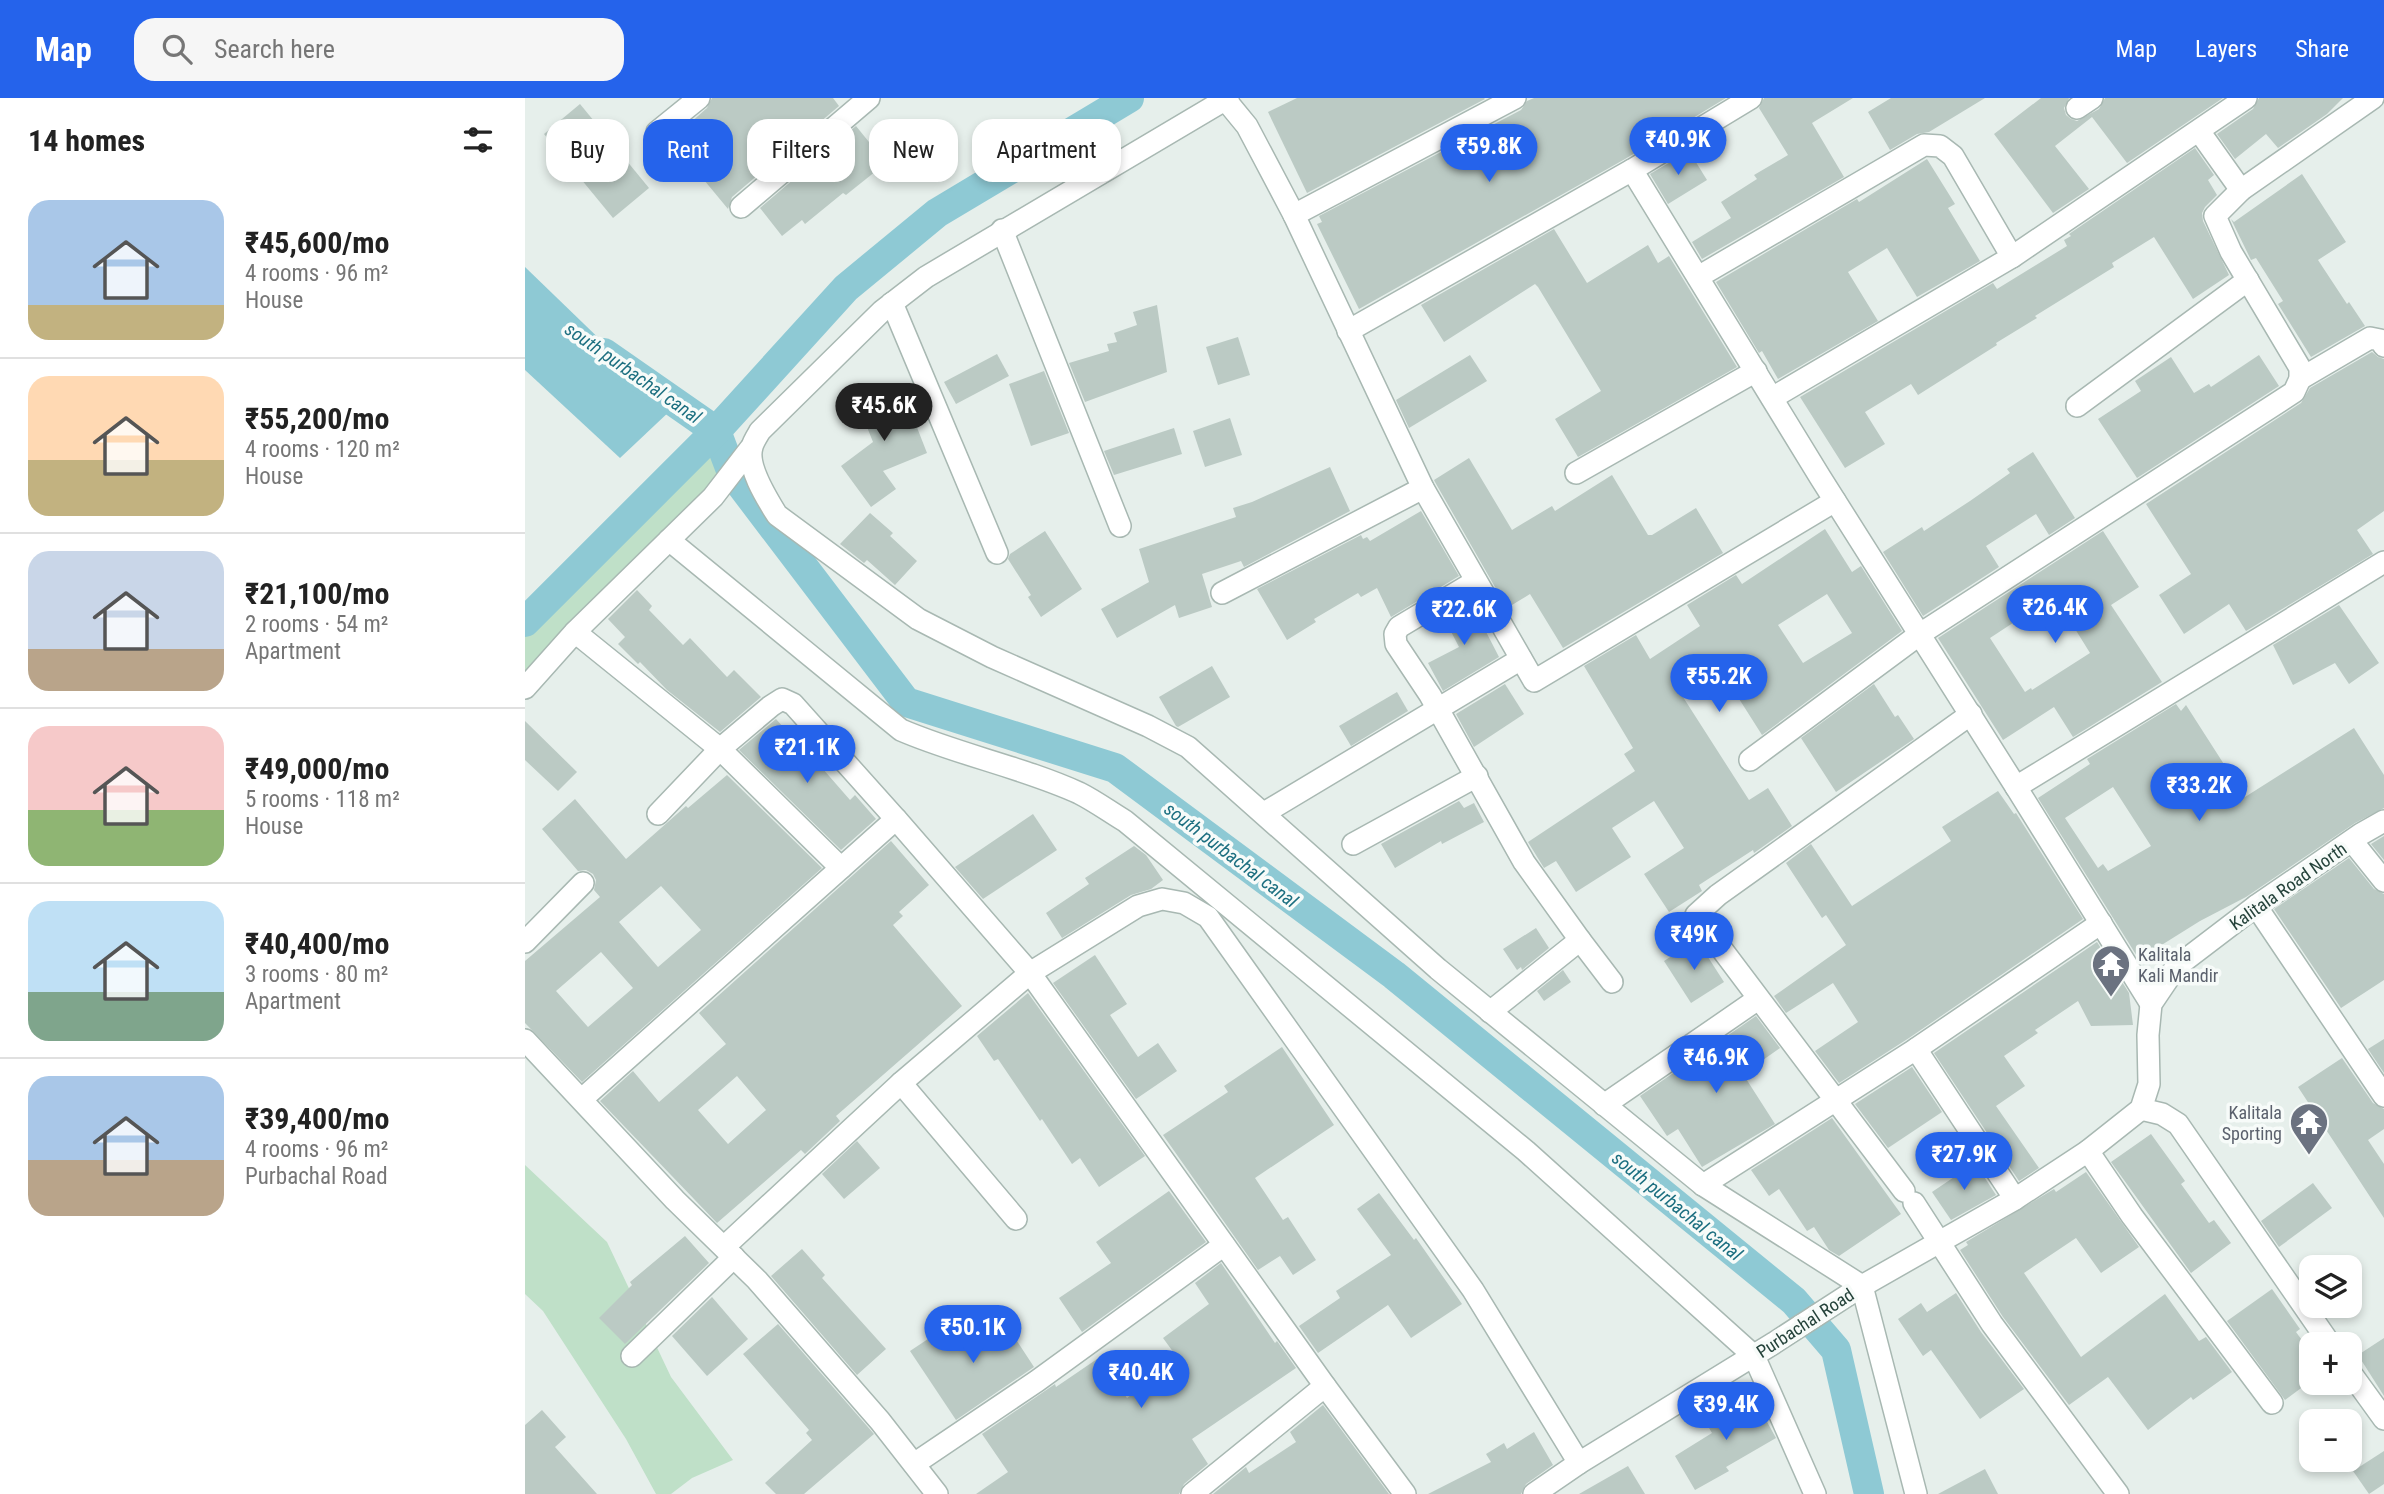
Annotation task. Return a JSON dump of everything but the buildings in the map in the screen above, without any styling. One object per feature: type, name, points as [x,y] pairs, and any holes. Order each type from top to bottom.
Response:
[{"type":"street","points":[[673,119],[699,98]]},
{"type":"street","points":[[741,207],[869,98]]},
{"type":"street","points":[[1294,215],[1515,98]]},
{"type":"street","points":[[1349,331],[1632,170],[1751,98]]},
{"type":"street","points":[[1772,398],[2012,257],[2246,98]]},
{"type":"street","points":[[1750,760],[1920,634],[2294,392],[2300,379],[2301,368],[2231,251],[2215,216],[2241,190],[2373,98]]},
{"type":"street","points":[[525,688],[576,632],[713,497],[744,457],[759,432],[892,303],[926,277],[1002,230],[1225,99],[1247,126],[1294,215],[1423,488],[1534,681],[1835,501]]},
{"type":"street","points":[[2199,131],[2241,190]]},
{"type":"street","points":[[1698,277],[1924,145],[1940,146],[1953,156],[2012,257]]},
{"type":"street","points":[[1632,170],[1835,501],[2151,1003]]},
{"type":"street","points":[[1002,230],[1120,526]]},
{"type":"street","points":[[2077,406],[2248,280]]},
{"type":"street","points":[[892,303],[997,554]]},
{"type":"street","points":[[2300,379],[2370,338],[2379,340],[2384,346]]},
{"type":"street","points":[[1576,473],[1756,371]]},
{"type":"street","points":[[744,457],[763,494],[778,515],[918,619],[992,657],[1148,726],[1188,747],[1438,969],[1703,1185],[1862,1286],[1916,1494]]},
{"type":"street","points":[[1221,593],[1423,488]]},
{"type":"street","points":[[669,540],[901,730],[1081,794],[1125,821],[1526,1151],[1754,1356],[1815,1494]]},
{"type":"street","points":[[2016,788],[2384,562]]},
{"type":"street","points":[[1476,581],[1404,624],[1395,634],[1396,644],[1478,776],[1524,862],[1612,982]]},
{"type":"street","points":[[576,632],[720,749],[841,868]]},
{"type":"street","points":[[1264,813],[1521,659]]},
{"type":"street","points":[[658,814],[720,749],[771,706],[782,699],[793,704],[1030,973],[1405,1494]]},
{"type":"street","points":[[1971,714],[1718,895],[1696,915],[1909,1197],[1992,1324],[2119,1494]]},
{"type":"street","points":[[1353,844],[1478,776]]},
{"type":"street","points":[[582,1099],[896,819]]},
{"type":"street","name":"Kalitala Road North","points":[[2141,1109],[2149,1084],[2148,1035],[2151,1003],[2176,967],[2256,906],[2384,821]]},
{"type":"street","points":[[2352,841],[2384,881]]},
{"type":"street","points":[[525,942],[583,883]]},
{"type":"street","points":[[632,1356],[729,1252],[901,1083],[1030,973],[1138,906],[1162,899],[1184,903],[1208,917],[1473,1290],[1579,1463]]},
{"type":"street","points":[[2256,906],[2384,1096]]},
{"type":"street","points":[[1703,1185],[1916,1048],[2101,923]]},
{"type":"street","points":[[1490,1012],[1580,940]]},
{"type":"street","points":[[1604,1105],[1758,999]]},
{"type":"street","points":[[525,1040],[641,1165],[766,1290],[880,1421],[937,1494]]},
{"type":"street","points":[[1916,1048],[2015,1199]]},
{"type":"street","points":[[901,1083],[1016,1219]]},
{"type":"street","points":[[1862,1286],[2015,1199],[2088,1151],[2141,1109],[2161,1114],[2178,1125],[2322,1332]]},
{"type":"street","points":[[2088,1151],[2132,1216],[2272,1403]]},
{"type":"street","points":[[914,1464],[1037,1381],[1224,1245]]},
{"type":"street","name":"Purbachal Road","points":[[1538,1493],[1579,1463],[1862,1286]]},
{"type":"street","points":[[1192,1494],[1325,1386]]},
{"type":"street","points":[[2362,1389],[2384,1419]]},
{"type":"green space","points":[[716,431],[720,476],[615,578],[525,677],[525,622]]},
{"type":"green space","points":[[525,1165],[607,1242],[671,1377],[733,1460],[692,1478],[671,1494],[656,1494],[626,1439],[543,1311],[525,1294]]},
{"type":"water","points":[[525,267],[672,409],[620,458],[525,370]]},
{"type":"waterway","points":[[525,622],[716,431],[846,288],[937,213],[1129,98]]},
{"type":"waterway","name":"south purbachal canal","points":[[604,353],[716,431],[732,473],[906,702],[1115,768],[1394,975],[1794,1301],[1836,1350],[1869,1494]]},
{"type":"place","name":"Kalitala Kali Mandir","points":[[2111,998]]},
{"type":"place","name":"Kalitala Sporting","points":[[2309,1156]]}]
